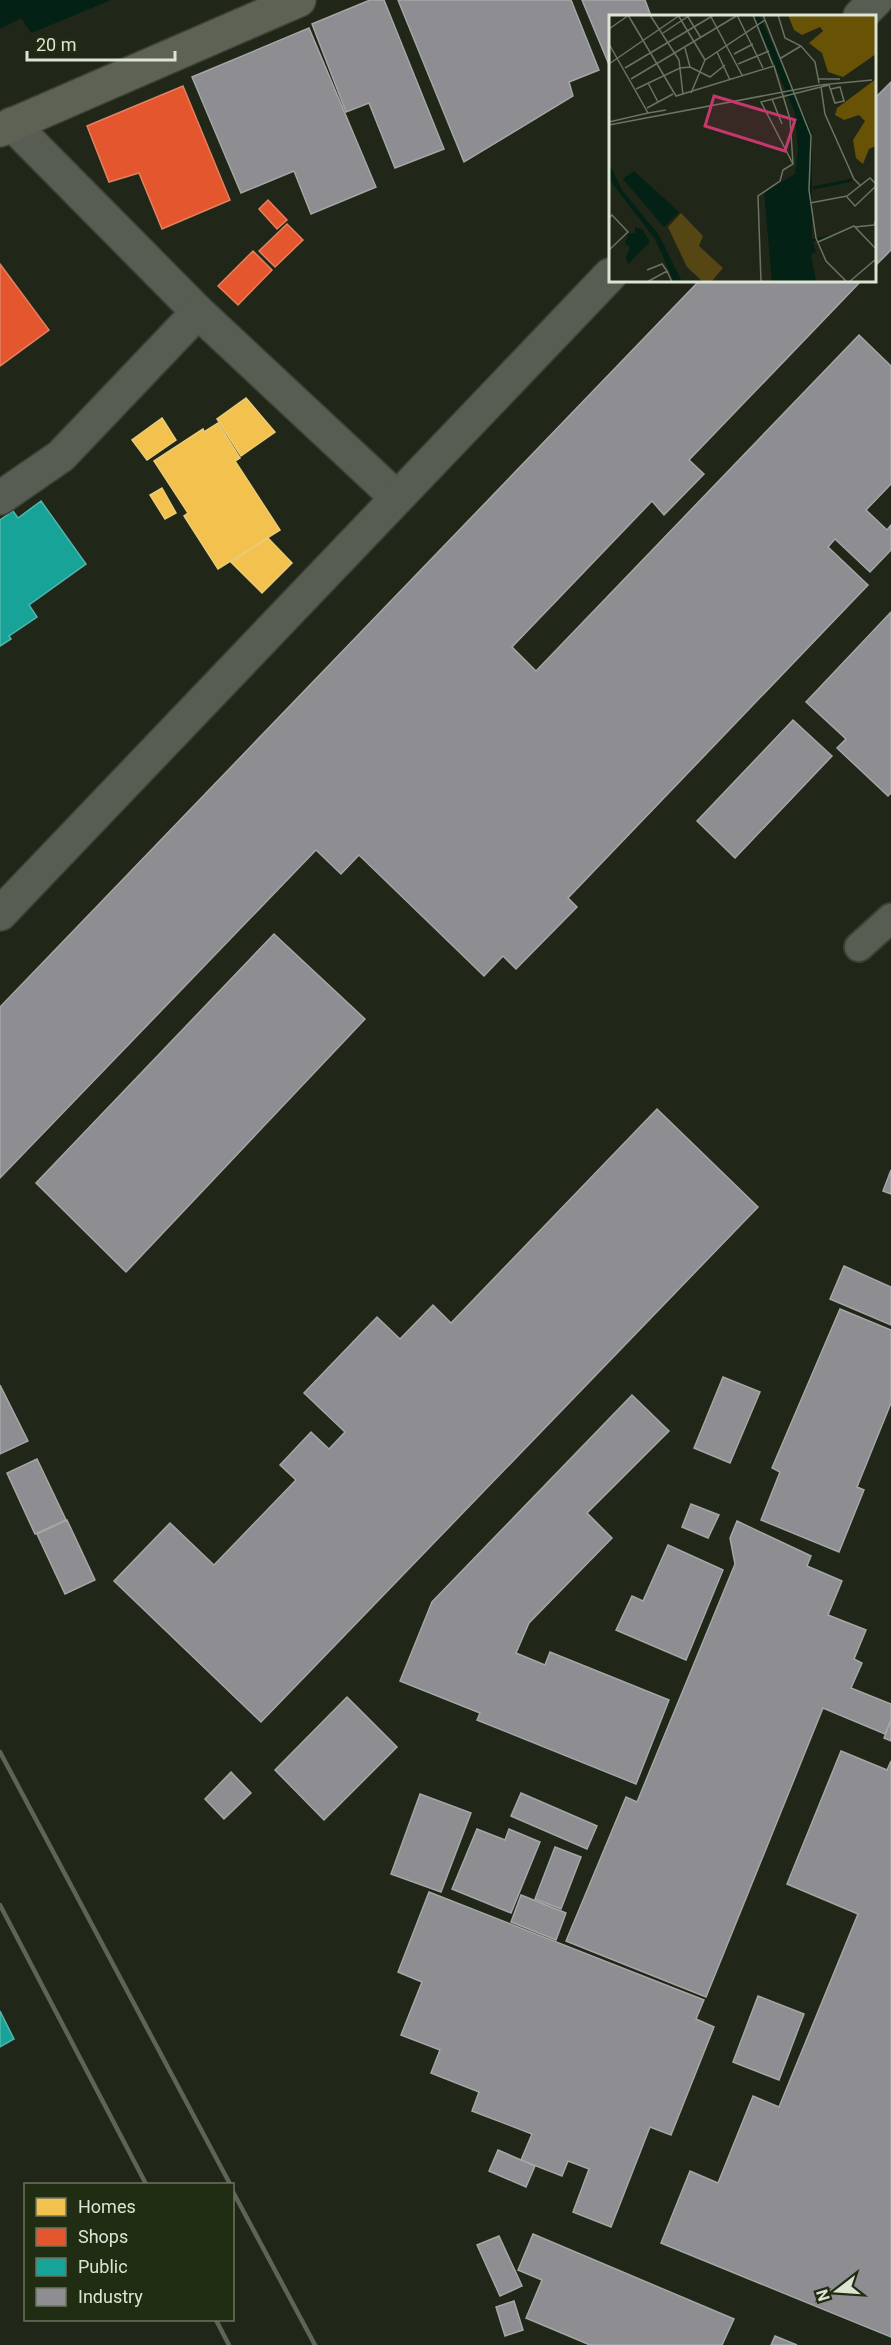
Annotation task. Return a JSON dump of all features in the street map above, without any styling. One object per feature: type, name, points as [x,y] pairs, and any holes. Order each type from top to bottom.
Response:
[{"type":"main road","points":[[6,127],[299,0]]},
{"type":"street","points":[[861,15],[876,0]]},
{"type":"street","points":[[6,127],[198,312],[396,497]]},
{"type":"street","points":[[0,914],[609,276]]},
{"type":"street","points":[[0,498],[61,456],[198,312]]},
{"type":"lane","points":[[859,947],[891,918]]},
{"type":"shaded area","points":[[0,0],[111,0],[31,33],[21,18],[0,29]]},
{"type":"building: Homes","points":[[246,398],[275,432],[241,456],[217,419]]},
{"type":"building: Homes","points":[[162,418],[176,440],[147,460],[132,440]]},
{"type":"building: Homes","points":[[218,423],[240,458],[235,461],[280,530],[218,569],[184,516],[188,513],[154,461],[203,429],[204,432]]},
{"type":"building: Homes","points":[[162,488],[176,513],[165,519],[150,495]]},
{"type":"building: Homes","points":[[268,538],[292,563],[262,593],[231,562]]},
{"type":"building: Shops","points":[[183,86],[230,200],[162,229],[139,173],[109,182],[87,126]]},
{"type":"building: Shops","points":[[268,200],[287,220],[277,229],[259,209]]},
{"type":"building: Shops","points":[[287,224],[303,240],[275,267],[259,251]]},
{"type":"building: Shops","points":[[253,251],[272,270],[238,305],[218,286]]},
{"type":"building: Shops","points":[[0,264],[49,330],[0,366]]},
{"type":"building: Public","points":[[41,501],[86,564],[29,605],[37,617],[9,636],[11,639],[0,646],[0,520],[13,511],[18,518]]},
{"type":"building: Public","points":[[0,2011],[14,2039],[0,2047]]},
{"type":"building: Industry","points":[[370,0],[384,0],[444,149],[395,168],[369,103],[346,112],[312,24]]},
{"type":"building: Industry","points":[[398,0],[571,0],[599,70],[569,82],[573,96],[464,162]]},
{"type":"building: Industry","points":[[582,0],[645,0],[651,15],[609,15],[609,65]]},
{"type":"building: Industry","points":[[309,28],[376,187],[311,214],[294,171],[241,193],[192,77]]},
{"type":"building: Industry","points":[[891,82],[891,250],[876,265],[876,97]]},
{"type":"building: Industry","points":[[698,282],[860,282],[689,460],[704,474],[664,515],[652,501],[512,647],[536,671],[859,335],[891,366],[891,484],[866,510],[887,530],[891,525],[891,550],[870,572],[835,539],[828,547],[868,585],[568,898],[577,907],[516,969],[503,956],[484,976],[359,855],[341,874],[316,850],[0,1178],[0,1007]]},
{"type":"building: Industry","points":[[891,612],[891,793],[888,796],[837,748],[846,739],[806,702]]},
{"type":"building: Industry","points":[[793,720],[832,756],[735,858],[697,821]]},
{"type":"building: Industry","points":[[274,934],[365,1019],[126,1272],[36,1183]]},
{"type":"building: Industry","points":[[657,1109],[758,1207],[261,1722],[114,1581],[170,1523],[214,1565],[296,1480],[280,1465],[311,1432],[329,1449],[345,1432],[304,1393],[377,1317],[400,1339],[433,1305],[451,1323]]},
{"type":"building: Industry","points":[[891,1170],[891,1194],[883,1191]]},
{"type":"building: Industry","points":[[844,1266],[891,1287],[891,1325],[830,1299]]},
{"type":"building: Industry","points":[[840,1309],[891,1330],[891,1403],[857,1487],[864,1490],[839,1552],[761,1520],[780,1472],[772,1468]]},
{"type":"building: Industry","points":[[723,1377],[760,1392],[730,1463],[694,1448]]},
{"type":"building: Industry","points":[[0,1385],[28,1441],[0,1454]]},
{"type":"building: Industry","points":[[632,1395],[669,1431],[587,1513],[612,1538],[529,1623],[516,1653],[545,1665],[550,1652],[669,1700],[636,1784],[477,1720],[480,1713],[400,1681],[432,1602]]},
{"type":"building: Industry","points":[[37,1459],[66,1520],[35,1534],[7,1473]]},
{"type":"building: Industry","points":[[691,1504],[719,1515],[708,1538],[682,1527]]},
{"type":"building: Industry","points":[[67,1520],[95,1580],[65,1594],[37,1534]]},
{"type":"building: Industry","points":[[737,1521],[811,1556],[807,1566],[842,1581],[828,1615],[866,1630],[854,1659],[862,1663],[851,1688],[891,1704],[891,1720],[885,1734],[823,1708],[706,1997],[566,1941],[626,1797],[637,1802],[735,1564],[730,1538]]},
{"type":"building: Industry","points":[[668,1545],[723,1570],[686,1660],[616,1630],[632,1596],[643,1601]]},
{"type":"building: Industry","points":[[347,1697],[397,1747],[324,1820],[275,1770]]},
{"type":"building: Industry","points":[[891,1720],[891,1741],[884,1738]]},
{"type":"building: Industry","points":[[841,1751],[887,1770],[891,1761],[891,2337],[661,2243],[690,2171],[718,2183],[753,2096],[779,2107],[858,1914],[787,1884]]},
{"type":"building: Industry","points":[[231,1772],[251,1793],[224,1819],[205,1799]]},
{"type":"building: Industry","points":[[521,1793],[597,1826],[587,1849],[511,1816]]},
{"type":"building: Industry","points":[[420,1794],[471,1813],[441,1892],[391,1874]]},
{"type":"building: Industry","points":[[477,1829],[505,1840],[509,1829],[540,1842],[511,1913],[452,1889]]},
{"type":"building: Industry","points":[[555,1847],[581,1857],[561,1909],[535,1899]]},
{"type":"building: Industry","points":[[429,1892],[704,2000],[696,2019],[714,2027],[671,2135],[650,2127],[611,2227],[573,2212],[589,2169],[568,2161],[562,2176],[521,2160],[532,2134],[472,2111],[479,2092],[431,2073],[440,2050],[401,2035],[422,1982],[398,1972]]},
{"type":"building: Industry","points":[[521,1895],[566,1913],[556,1940],[511,1922]]},
{"type":"building: Industry","points":[[758,1996],[804,2014],[779,2080],[733,2062]]},
{"type":"building: Industry","points":[[498,2150],[535,2166],[526,2187],[489,2171]]},
{"type":"building: Industry","points":[[533,2234],[734,2319],[722,2345],[590,2345],[526,2318],[542,2280],[518,2270]]},
{"type":"building: Industry","points":[[499,2236],[522,2286],[500,2296],[477,2245]]},
{"type":"building: Industry","points":[[514,2301],[523,2330],[505,2336],[496,2307]]},
{"type":"building: Industry","points":[[775,2336],[797,2345],[771,2345]]},
{"type":"railway","points":[[0,1752],[229,2183]]},
{"type":"railway","points":[[0,1905],[145,2183]]},
{"type":"railway","points":[[234,2194],[315,2345]]},
{"type":"railway","points":[[217,2321],[229,2345]]}]
